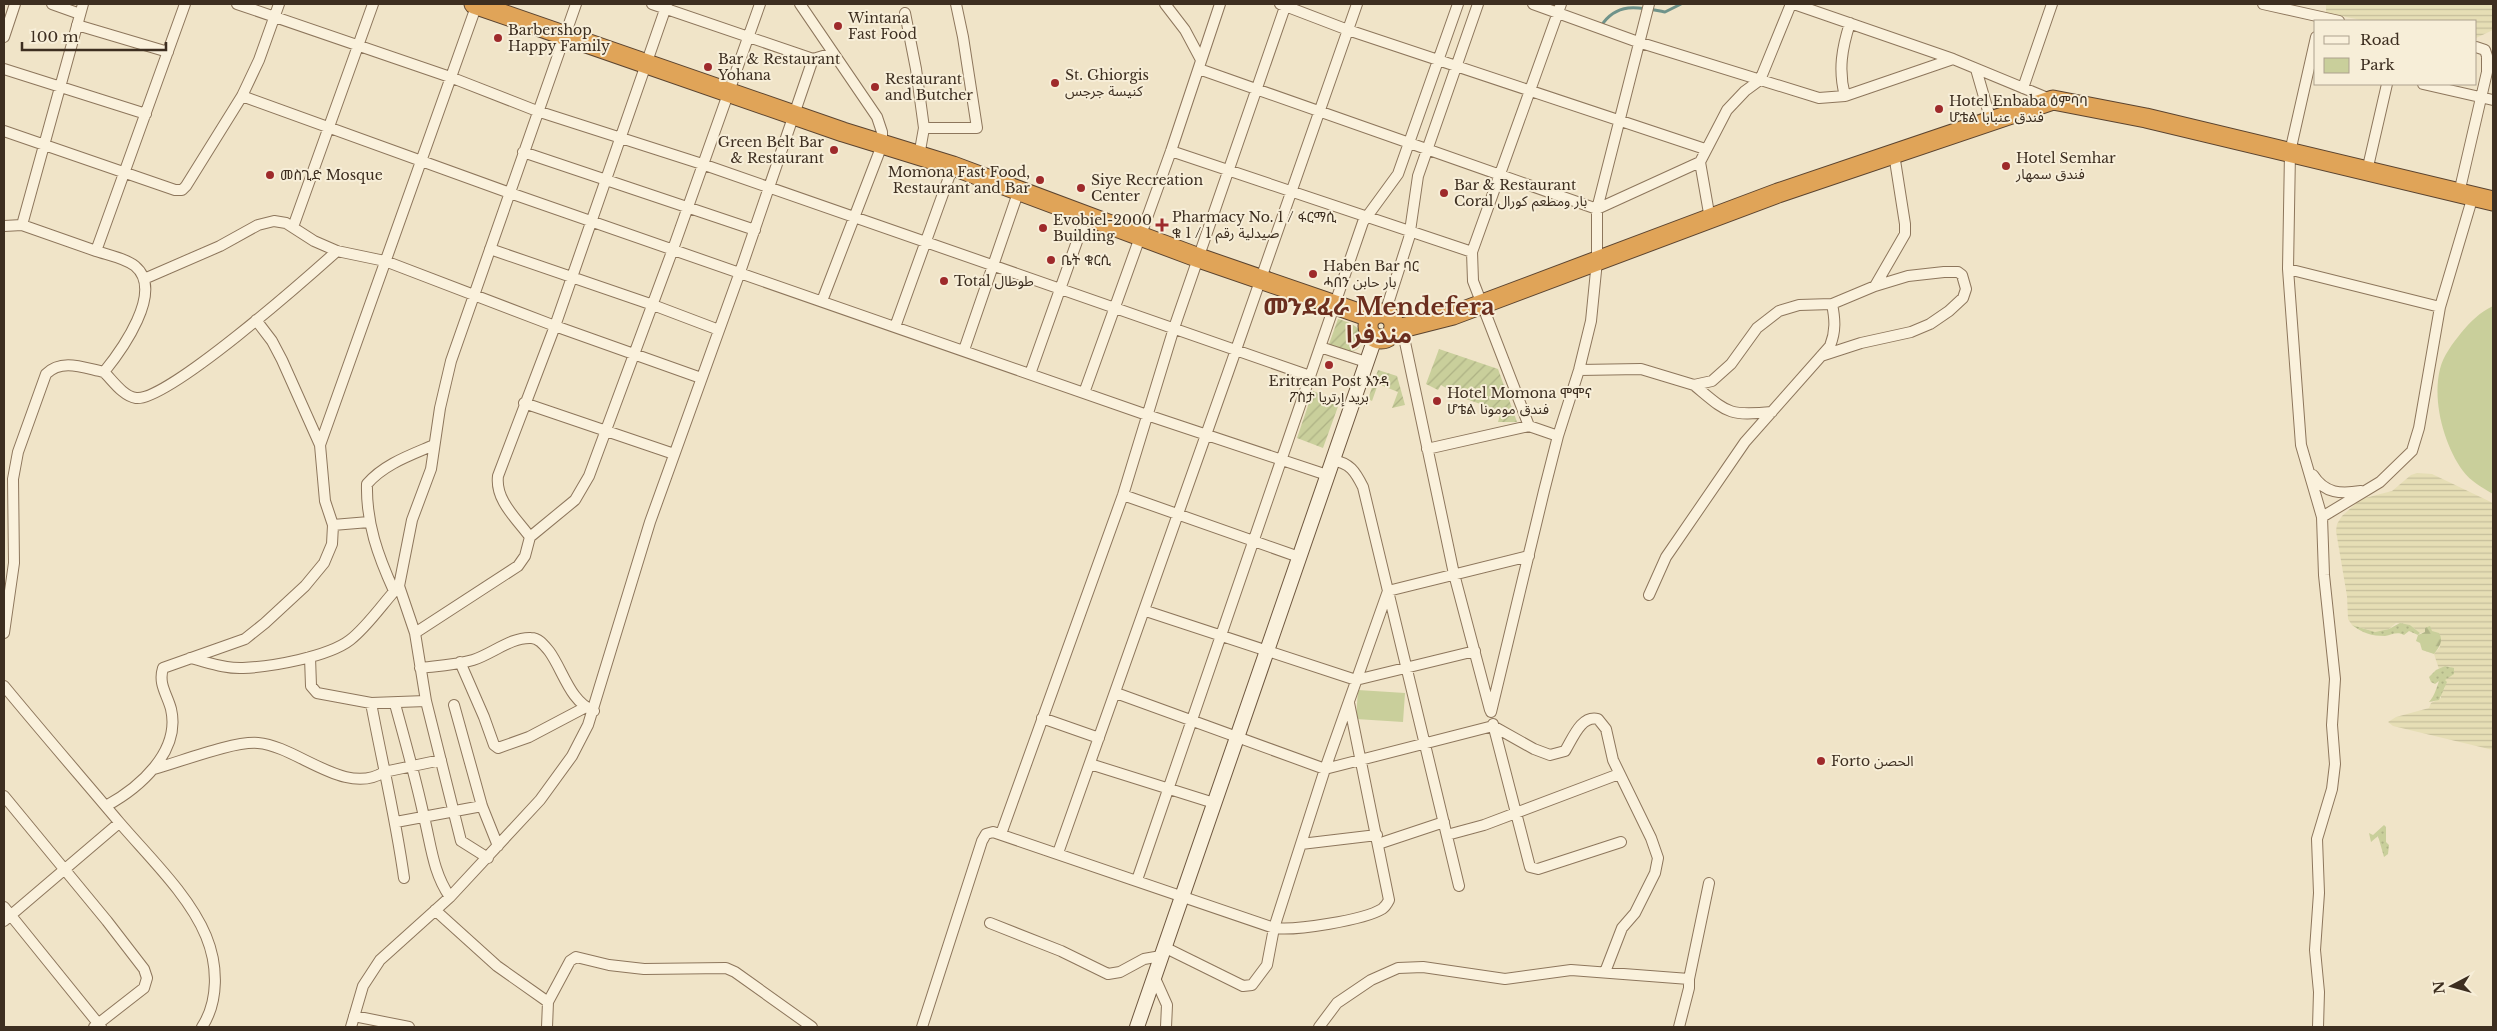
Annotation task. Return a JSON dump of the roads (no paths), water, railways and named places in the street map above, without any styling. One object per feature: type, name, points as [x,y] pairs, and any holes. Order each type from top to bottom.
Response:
[{"type":"highway","points":[[476,4],[728,92],[953,166],[1260,280],[1334,304],[1378,315],[1394,322],[1398,329]]},
{"type":"highway","points":[[1378,315],[1368,331],[1375,338],[1386,338],[1398,329],[1425,323],[1483,304],[1778,192],[2053,100],[2146,118],[2493,201]]},
{"type":"main road","points":[[1137,1027],[1375,338]]},
{"type":"street","points":[[4,37],[15,4]]},
{"type":"street","points":[[22,225],[81,9],[52,4]]},
{"type":"street","points":[[96,251],[185,4]]},
{"type":"street","points":[[237,4],[450,77],[537,111],[702,164],[1310,376]]},
{"type":"street","points":[[4,131],[175,190],[182,190],[242,96],[259,60],[279,4]]},
{"type":"street","points":[[293,227],[374,4]]},
{"type":"street","points":[[320,445],[476,4]]},
{"type":"street","points":[[190,658],[222,666],[243,668],[310,657],[335,650],[352,639],[396,588],[412,520],[431,468],[440,408],[451,361],[576,4]]},
{"type":"street","points":[[652,4],[666,6],[747,37],[814,59],[833,53]]},
{"type":"street","points":[[415,633],[518,566],[525,556],[530,537],[575,500],[589,476],[673,250],[760,4]]},
{"type":"street","points":[[800,4],[877,117],[882,132],[882,144],[822,301]]},
{"type":"street","points":[[924,128],[977,128],[956,4]]},
{"type":"street","points":[[1165,4],[1185,30],[1200,65],[1256,89],[1500,173],[1597,209],[1700,162]]},
{"type":"street","points":[[1084,393],[1171,151],[1220,4]]},
{"type":"street","points":[[1000,834],[1123,495],[1174,328],[1256,89],[1283,4],[1348,30],[1706,149]]},
{"type":"street","points":[[1058,854],[1146,611],[1356,4]]},
{"type":"street","points":[[1137,880],[1334,304],[1367,217],[1398,174],[1458,4]]},
{"type":"street","points":[[1378,315],[1410,232],[1418,176],[1478,4]]},
{"type":"street","points":[[1533,4],[1560,9],[1599,28],[1638,42],[1820,98],[1845,96],[1953,59]]},
{"type":"street","points":[[1710,218],[1700,162],[1727,110],[1745,91],[1760,80],[1792,4],[1953,59],[2053,100]]},
{"type":"street","points":[[2022,88],[2052,4]]},
{"type":"street","points":[[2263,4],[2320,20]]},
{"type":"street","points":[[530,537],[502,500],[497,488],[498,476],[573,276],[666,6]]},
{"type":"street","points":[[1529,426],[1473,281],[1472,252],[1560,9]]},
{"type":"street","points":[[1491,712],[1558,436],[1579,370],[1591,320],[1597,261],[1597,209],[1638,42],[1648,9]]},
{"type":"street","points":[[904,13],[916,69],[924,128],[919,156]]},
{"type":"street","points":[[1845,96],[1841,80],[1841,62],[1850,23]]},
{"type":"street","points":[[77,25],[168,52]]},
{"type":"street","points":[[2322,517],[2380,482],[2412,451],[2419,428],[2440,307],[2466,194],[2481,96],[2487,72],[2485,50],[2477,47]]},
{"type":"street","points":[[352,1027],[363,986],[380,960],[450,897],[488,858],[540,800],[572,756],[674,454],[755,230],[814,59]]},
{"type":"street","points":[[2313,62],[2290,152],[2288,269],[2290,322],[2304,460],[2322,517],[2324,575],[2335,679],[2332,725],[2335,764],[2332,789],[2317,839],[2319,893],[2315,950],[2319,992],[2318,1027]]},
{"type":"street","points":[[4,69],[146,114]]},
{"type":"street","points":[[1976,70],[1991,121]]},
{"type":"street","points":[[2367,171],[2387,85]]},
{"type":"street","points":[[2428,85],[2493,100]]},
{"type":"street","points":[[242,96],[330,126],[421,161],[592,222],[1147,415],[1327,475]]},
{"type":"street","points":[[1171,151],[1472,252]]},
{"type":"street","points":[[524,152],[755,230]]},
{"type":"street","points":[[1875,286],[1905,234],[1894,154]]},
{"type":"street","points":[[895,327],[953,166]]},
{"type":"street","points":[[964,350],[1019,190]]},
{"type":"street","points":[[1030,374],[1086,216]]},
{"type":"street","points":[[144,279],[220,246],[258,225],[274,222],[293,227],[314,241],[337,251],[385,261],[555,326],[701,378]]},
{"type":"street","points":[[4,226],[22,225],[136,266],[144,279],[145,294],[133,328],[104,372]]},
{"type":"street","points":[[490,249],[653,304],[719,330]]},
{"type":"street","points":[[4,633],[14,563],[12,479],[18,452],[46,374],[53,367],[66,364],[104,372],[128,395],[137,398],[158,393],[188,374],[256,320],[337,251]]},
{"type":"street","points":[[2288,269],[2440,307]]},
{"type":"street","points":[[1694,385],[1712,381],[1731,364],[1757,328],[1779,311],[1799,305],[1832,304],[1875,286],[1908,276],[1944,272],[1958,272],[1962,275],[1966,289],[1963,298],[1950,311],[1930,324],[1911,332],[1861,343],[1821,356]]},
{"type":"street","points":[[1649,595],[1666,557],[1745,442],[1830,346],[1834,335],[1835,318],[1832,304]]},
{"type":"street","points":[[106,806],[129,794],[154,769],[168,744],[173,725],[160,676],[162,668],[245,639],[266,623],[306,586],[324,563],[332,544],[333,525],[325,501],[320,445],[282,360],[272,341],[256,320]]},
{"type":"street","points":[[1398,329],[1427,449],[1454,574],[1530,867],[1538,869],[1621,842]]},
{"type":"street","points":[[1320,346],[1366,362]]},
{"type":"street","points":[[1579,370],[1641,369],[1694,385],[1722,408],[1735,414],[1772,412]]},
{"type":"street","points":[[524,403],[674,454]]},
{"type":"street","points":[[1427,449],[1529,426],[1558,436]]},
{"type":"street","points":[[434,445],[406,457],[374,475],[367,484],[369,522],[378,556],[396,588],[415,633],[426,701],[461,840],[488,858]]},
{"type":"street","points":[[1332,460],[1345,462],[1356,472],[1363,487],[1459,886]]},
{"type":"street","points":[[2304,460],[2318,483],[2326,490],[2342,494],[2364,491]]},
{"type":"street","points":[[1123,495],[1298,557]]},
{"type":"street","points":[[333,525],[369,522]]},
{"type":"street","points":[[1388,590],[1529,556]]},
{"type":"street","points":[[990,923],[1061,951],[1108,974],[1120,972],[1163,951],[1243,986],[1252,985],[1267,965],[1274,928],[1325,769],[1388,590]]},
{"type":"street","points":[[1146,611],[1356,680],[1475,651]]},
{"type":"street","points":[[420,668],[473,660],[523,638],[533,637],[543,643],[589,710]]},
{"type":"street","points":[[310,657],[314,691],[371,703],[395,704],[426,701]]},
{"type":"street","points":[[460,662],[484,716],[494,745],[498,748],[589,710]]},
{"type":"street","points":[[4,686],[158,866],[203,930],[215,977],[211,1013],[213,1027]]},
{"type":"street","points":[[1116,693],[1325,769],[1494,726],[1514,740],[1550,755],[1565,751],[1582,723],[1590,718],[1598,720],[1606,729],[1619,774],[1651,838],[1658,858],[1655,873],[1635,913],[1622,928],[1605,972]]},
{"type":"street","points":[[371,703],[396,822],[404,878]]},
{"type":"street","points":[[922,1027],[982,841],[986,834],[1000,834],[1274,928],[1286,930],[1316,926],[1374,913],[1384,908],[1389,900],[1349,703]]},
{"type":"street","points":[[395,704],[424,816],[434,866],[440,883],[450,897]]},
{"type":"street","points":[[454,705],[482,806],[498,846]]},
{"type":"street","points":[[1042,718],[1099,738]]},
{"type":"street","points":[[154,769],[241,743],[259,743],[284,750],[338,775],[364,780],[375,778],[384,772],[441,760]]},
{"type":"street","points":[[1090,764],[1214,803]]},
{"type":"street","points":[[1447,835],[1515,813],[1619,774]]},
{"type":"street","points":[[4,796],[65,870],[139,962],[147,978],[144,988],[98,1026],[6,914],[65,870],[120,823]]},
{"type":"street","points":[[396,822],[482,806]]},
{"type":"street","points":[[1301,844],[1378,839],[1444,822]]},
{"type":"street","points":[[1679,1027],[1689,988],[1688,979],[1709,883]]},
{"type":"street","points":[[435,910],[497,966],[548,1002]]},
{"type":"street","points":[[547,1027],[548,1002],[570,961],[576,957],[609,965],[644,969],[726,968],[735,972],[812,1027]]},
{"type":"street","points":[[1319,1027],[1337,1003],[1371,980],[1398,968],[1423,967],[1505,979],[1571,970],[1688,979]]},
{"type":"street","points":[[1154,976],[1167,1005],[1166,1027]]},
{"type":"street","points":[[202,1027],[211,1013]]},
{"type":"street","points":[[354,1016],[409,1027]]},
{"type":"waterway","points":[[1601,26],[1607,18],[1622,9],[1638,8],[1665,12],[1681,4]]},
{"type":"place","name":"Wintana Fast Food","points":[[838,26]]},
{"type":"place","name":"Barbershop Happy Family","points":[[498,38]]},
{"type":"place","name":"Bar & Restaurant Yohana","points":[[708,67]]},
{"type":"place","name":"St. Ghiorgis كنيسة جرجس","points":[[1055,83]]},
{"type":"place","name":"Restaurant and Butcher","points":[[875,87]]},
{"type":"place","name":"Hotel Enbaba ዕምባባ ሆቴል فندق عنبابا","points":[[1939,109]]},
{"type":"place","name":"Green Belt Bar & Restaurant","points":[[834,150]]},
{"type":"place","name":"Hotel Semhar فندق سمهار","points":[[2006,166]]},
{"type":"place","name":"መስጊድ Mosque","points":[[270,175]]},
{"type":"place","name":"Momona Fast Food, Restaurant and Bar","points":[[1040,180]]},
{"type":"place","name":"Siye Recreation Center","points":[[1081,188]]},
{"type":"place","name":"Bar & Restaurant Coral بار ومطعم كورال","points":[[1444,193]]},
{"type":"place","name":"Pharmacy No. 1 / ፋርማሲ ቁ 1 / صيدلية رقم 1","points":[[1162,225]]},
{"type":"place","name":"Evobiel-2000 Building","points":[[1043,228]]},
{"type":"place","name":"ቤት ቁርሲ","points":[[1051,260]]},
{"type":"place","name":"Haben Bar ባር ሓበን بار حابن","points":[[1313,274]]},
{"type":"place","name":"Total طوطال","points":[[944,281]]},
{"type":"place","name":"Eritrean Post እንዳ ፖስታ بريد إرتريا","points":[[1329,365]]},
{"type":"place","name":"Hotel Momona ሞሞና ሆቴል فندق مومونا","points":[[1437,401]]},
{"type":"place","name":"Forto الحصن","points":[[1821,761]]},
{"type":"district","name":"መንደፈራ Mendefera مندفرا","points":[[1379,320]]}]
